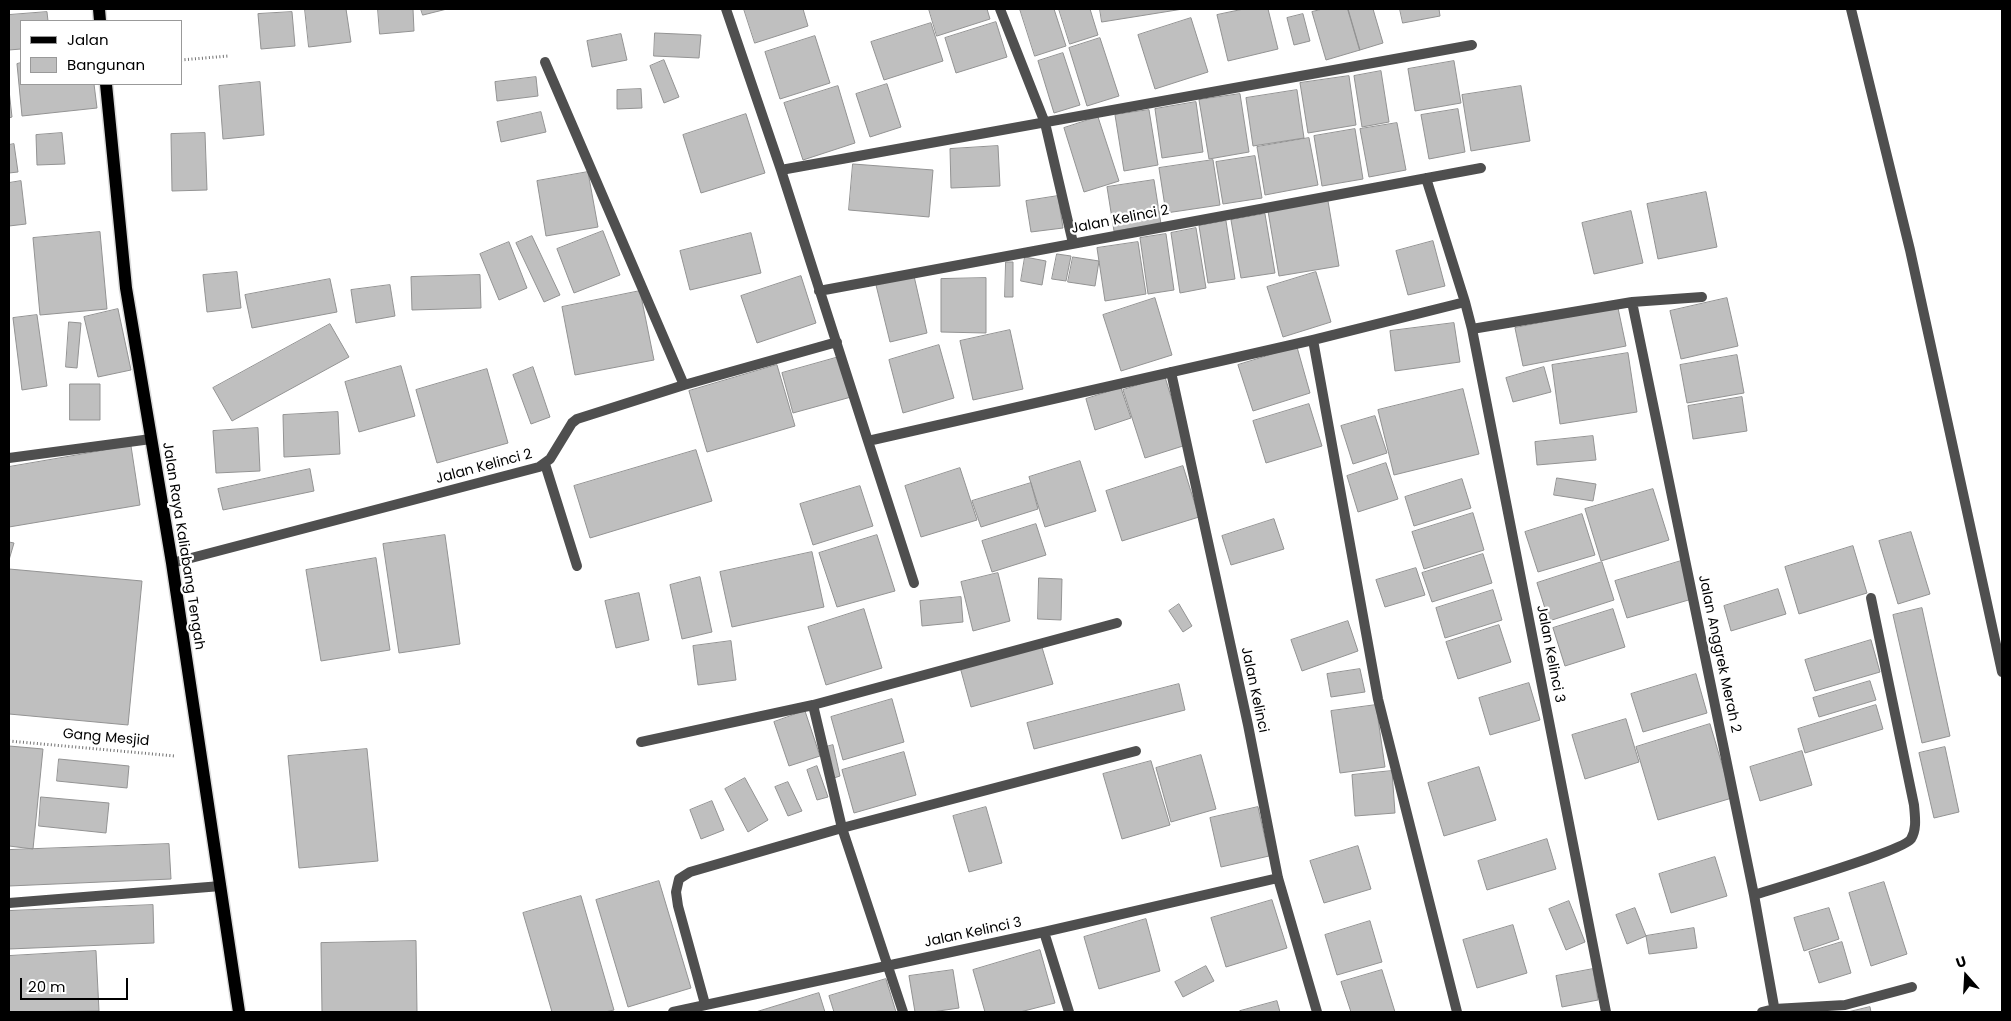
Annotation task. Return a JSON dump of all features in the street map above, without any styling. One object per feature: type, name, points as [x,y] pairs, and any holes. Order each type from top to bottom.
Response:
[{"type":"main road","name":"Jalan Raya Kaliabang Tengah","points":[[106,85],[126,288],[172,564],[239,1012]]},
{"type":"street","points":[[726,9],[837,342],[914,583]]},
{"type":"street","points":[[1000,9],[1045,123],[1073,243]]},
{"type":"street","points":[[1851,9],[1910,250],[2002,672]]},
{"type":"street","points":[[780,170],[1472,45]]},
{"type":"street","points":[[544,62],[684,385]]},
{"type":"street","name":"Jalan Kelinci 2","points":[[819,291],[1481,168]]},
{"type":"street","points":[[868,441],[1313,340],[1465,302],[1426,178]]},
{"type":"street","points":[[1472,329],[1632,302],[1702,297]]},
{"type":"street","name":"Jalan Kelinci 3","points":[[1465,302],[1472,329],[1606,1012]]},
{"type":"street","name":"Jalan Anggrek Merah 2","points":[[1632,302],[1754,895],[1774,1010]]},
{"type":"street","points":[[1313,340],[1378,698],[1457,1012]]},
{"type":"street","name":"Jalan Kelinci 2","points":[[172,564],[539,468],[545,464],[572,423],[577,419],[684,385],[837,342]]},
{"type":"street","name":"Jalan Kelinci","points":[[1171,372],[1244,706],[1278,878],[1317,1012]]},
{"type":"street","points":[[9,458],[151,439]]},
{"type":"street","points":[[545,464],[577,566]]},
{"type":"street","points":[[1754,895],[1899,848],[1910,840],[1916,825],[1914,805],[1870,598]]},
{"type":"street","points":[[641,742],[813,705],[1117,623]]},
{"type":"street","points":[[813,705],[842,828],[903,1012]]},
{"type":"street","points":[[705,1004],[678,906],[676,892],[679,879],[690,872],[842,828],[1136,751]]},
{"type":"street","name":"Jalan Kelinci 3","points":[[674,1012],[1044,932],[1278,878]]},
{"type":"street","points":[[9,903],[221,886]]},
{"type":"street","points":[[1044,932],[1069,1012]]},
{"type":"street","points":[[1762,1012],[1845,1005],[1912,987]]},
{"type":"path","points":[[182,60],[228,56]]},
{"type":"path","name":"Gang Mesjid","points":[[9,741],[201,757]]},
{"type":"building","points":[[305,9],[346,9],[351,42],[309,47]]},
{"type":"building","points":[[378,9],[413,9],[414,31],[380,34]]},
{"type":"building","points":[[421,9],[447,9],[423,15]]},
{"type":"building","points":[[744,9],[803,9],[808,26],[755,43]]},
{"type":"building","points":[[929,9],[987,9],[990,19],[937,36]]},
{"type":"building","points":[[1020,9],[1054,9],[1066,46],[1035,56]]},
{"type":"building","points":[[1059,9],[1090,9],[1098,35],[1070,44]]},
{"type":"building","points":[[1100,9],[1183,9],[1102,22]]},
{"type":"building","points":[[1244,9],[1268,9],[1278,49],[1228,61],[1217,15]]},
{"type":"building","points":[[1323,9],[1348,9],[1360,50],[1326,60],[1312,12]]},
{"type":"building","points":[[1348,9],[1373,9],[1383,43],[1360,50]]},
{"type":"building","points":[[1400,9],[1439,9],[1440,16],[1403,23]]},
{"type":"building","points":[[47,12],[48,20],[20,20],[20,49],[9,50],[9,15]]},
{"type":"building","points":[[292,12],[295,46],[261,49],[258,14]]},
{"type":"building","points":[[1303,14],[1310,41],[1294,45],[1287,18]]},
{"type":"building","points":[[1191,18],[1208,72],[1155,89],[1138,35]]},
{"type":"building","points":[[996,22],[1007,57],[956,73],[945,38]]},
{"type":"building","points":[[931,23],[943,61],[884,80],[871,42]]},
{"type":"building","points":[[655,33],[701,35],[699,58],[654,56]]},
{"type":"building","points":[[621,34],[627,60],[592,67],[587,41]]},
{"type":"building","points":[[815,36],[830,83],[780,99],[765,52]]},
{"type":"building","points":[[1100,38],[1119,96],[1087,106],[1069,48]]},
{"type":"building","points":[[1063,53],[1080,105],[1054,113],[1038,61]]},
{"type":"building","points":[[664,60],[679,97],[664,103],[650,66]]},
{"type":"building","points":[[1454,61],[1461,103],[1415,111],[1408,69]]},
{"type":"building","points":[[20,63],[20,85],[94,85],[97,108],[22,116],[17,64]]},
{"type":"building","points":[[1381,71],[1389,122],[1362,127],[1354,76]]},
{"type":"building","points":[[1349,76],[1356,125],[1308,133],[1300,83]]},
{"type":"building","points":[[536,77],[538,96],[497,101],[495,82]]},
{"type":"building","points":[[260,82],[264,135],[223,139],[219,86]]},
{"type":"building","points":[[887,84],[901,127],[870,137],[856,94]]},
{"type":"building","points":[[838,86],[855,143],[803,160],[784,103]]},
{"type":"building","points":[[1521,86],[1530,141],[1471,151],[1462,95]]},
{"type":"building","points":[[641,89],[642,108],[617,109],[617,90]]},
{"type":"building","points":[[9,90],[12,117],[9,118]]},
{"type":"building","points":[[1297,90],[1304,138],[1253,146],[1246,98]]},
{"type":"building","points":[[1240,94],[1249,152],[1209,159],[1199,100]]},
{"type":"building","points":[[1196,102],[1203,152],[1162,158],[1155,109]]},
{"type":"building","points":[[1458,109],[1465,152],[1429,159],[1421,115]]},
{"type":"building","points":[[1149,110],[1158,165],[1124,171],[1115,115]]},
{"type":"building","points":[[541,112],[546,132],[501,142],[497,122]]},
{"type":"building","points":[[746,114],[765,173],[701,193],[683,135]]},
{"type":"building","points":[[1098,117],[1119,181],[1084,192],[1064,128]]},
{"type":"building","points":[[1397,123],[1406,170],[1369,177],[1360,129]]},
{"type":"building","points":[[1355,129],[1363,179],[1322,186],[1314,136]]},
{"type":"building","points":[[62,133],[65,164],[37,165],[36,135]]},
{"type":"building","points":[[205,133],[207,190],[172,191],[171,134]]},
{"type":"building","points":[[1309,138],[1318,185],[1265,195],[1257,147]]},
{"type":"building","points":[[14,144],[18,172],[9,173],[9,145]]},
{"type":"building","points":[[998,146],[1000,186],[951,188],[950,149]]},
{"type":"building","points":[[1255,156],[1262,198],[1223,204],[1216,162]]},
{"type":"building","points":[[1213,160],[1220,205],[1166,213],[1159,168]]},
{"type":"building","points":[[853,164],[933,170],[929,217],[849,210]]},
{"type":"building","points":[[588,172],[598,227],[546,236],[537,181]]},
{"type":"building","points":[[1154,180],[1161,224],[1114,231],[1107,187]]},
{"type":"building","points":[[21,181],[26,224],[9,226],[9,183]]},
{"type":"building","points":[[1706,192],[1717,247],[1658,259],[1647,204]]},
{"type":"building","points":[[1058,196],[1063,228],[1031,232],[1026,201]]},
{"type":"building","points":[[1328,201],[1339,266],[1279,276],[1268,211]]},
{"type":"building","points":[[1631,211],[1643,263],[1594,274],[1582,223]]},
{"type":"building","points":[[1265,214],[1275,273],[1241,278],[1231,220]]},
{"type":"building","points":[[1226,221],[1235,279],[1208,283],[1199,226]]},
{"type":"building","points":[[1196,228],[1206,288],[1180,293],[1171,233]]},
{"type":"building","points":[[603,231],[620,275],[574,293],[557,249]]},
{"type":"building","points":[[100,232],[107,309],[40,315],[33,238]]},
{"type":"building","points":[[751,233],[761,273],[690,290],[680,251]]},
{"type":"building","points":[[1166,234],[1174,290],[1148,294],[1140,238]]},
{"type":"building","points":[[532,236],[560,295],[544,302],[516,243]]},
{"type":"building","points":[[1433,241],[1445,286],[1408,295],[1396,251]]},
{"type":"building","points":[[509,242],[527,288],[499,300],[480,254]]},
{"type":"building","points":[[1138,242],[1146,294],[1105,301],[1097,248]]},
{"type":"building","points":[[1057,254],[1071,256],[1066,281],[1052,279]]},
{"type":"building","points":[[1025,257],[1046,261],[1042,285],[1021,281]]},
{"type":"building","points":[[1073,257],[1099,261],[1095,286],[1068,282]]},
{"type":"building","points":[[1006,262],[1013,262],[1013,297],[1005,297]]},
{"type":"building","points":[[237,272],[241,308],[207,312],[203,275]]},
{"type":"building","points":[[1316,272],[1331,322],[1283,337],[1267,287]]},
{"type":"building","points":[[480,275],[481,308],[412,310],[411,277]]},
{"type":"building","points":[[801,276],[816,323],[757,343],[741,296]]},
{"type":"building","points":[[914,276],[927,333],[890,342],[876,285]]},
{"type":"building","points":[[986,278],[986,333],[941,332],[941,279]]},
{"type":"building","points":[[330,279],[337,312],[252,328],[245,295]]},
{"type":"building","points":[[390,285],[395,316],[356,323],[351,290]]},
{"type":"building","points":[[640,291],[654,360],[575,375],[562,307]]},
{"type":"building","points":[[1155,298],[1172,355],[1121,371],[1103,315]]},
{"type":"building","points":[[1727,298],[1738,346],[1681,359],[1670,311]]},
{"type":"building","points":[[1618,308],[1626,346],[1523,366],[1515,328]]},
{"type":"building","points":[[118,309],[131,370],[98,377],[84,317]]},
{"type":"building","points":[[37,315],[47,386],[22,390],[13,318]]},
{"type":"building","points":[[69,322],[81,323],[77,368],[66,367]]},
{"type":"building","points":[[1454,323],[1460,362],[1395,371],[1390,331]]},
{"type":"building","points":[[330,324],[349,357],[232,421],[213,388]]},
{"type":"building","points":[[1010,330],[1023,389],[973,400],[960,341]]},
{"type":"building","points":[[939,345],[954,398],[903,413],[889,360]]},
{"type":"building","points":[[1297,347],[1310,393],[1253,411],[1238,365]]},
{"type":"building","points":[[1628,353],[1637,412],[1560,424],[1552,365]]},
{"type":"building","points":[[1737,355],[1744,393],[1687,403],[1680,365]]},
{"type":"building","points":[[839,357],[851,397],[793,413],[782,373]]},
{"type":"building","points":[[777,365],[795,426],[707,452],[689,391]]},
{"type":"building","points":[[401,366],[415,416],[359,432],[345,382]]},
{"type":"building","points":[[533,367],[550,417],[531,424],[513,375]]},
{"type":"building","points":[[1544,367],[1551,392],[1513,402],[1506,378]]},
{"type":"building","points":[[487,369],[508,443],[437,463],[416,390]]},
{"type":"building","points":[[1165,377],[1186,445],[1145,458],[1123,390]]},
{"type":"building","points":[[70,384],[100,384],[100,420],[70,420]]},
{"type":"building","points":[[1121,388],[1131,418],[1095,430],[1086,399]]},
{"type":"building","points":[[1463,389],[1479,454],[1394,475],[1378,410]]},
{"type":"building","points":[[1742,397],[1747,431],[1693,439],[1688,406]]},
{"type":"building","points":[[1309,404],[1322,446],[1266,463],[1253,421]]},
{"type":"building","points":[[338,412],[340,454],[284,457],[283,415]]},
{"type":"building","points":[[1375,416],[1387,453],[1353,464],[1341,426]]},
{"type":"building","points":[[258,428],[260,471],[216,473],[213,431]]},
{"type":"building","points":[[1593,436],[1596,460],[1537,465],[1535,442]]},
{"type":"building","points":[[131,446],[140,505],[9,527],[9,467]]},
{"type":"building","points":[[696,450],[712,501],[590,538],[574,486]]},
{"type":"building","points":[[1080,461],[1096,511],[1045,527],[1029,477]]},
{"type":"building","points":[[1386,463],[1398,499],[1358,512],[1347,476]]},
{"type":"building","points":[[1183,466],[1199,517],[1122,541],[1106,491]]},
{"type":"building","points":[[960,468],[977,520],[921,537],[905,486]]},
{"type":"building","points":[[310,469],[314,491],[223,510],[218,489]]},
{"type":"building","points":[[1557,478],[1596,484],[1593,501],[1554,495]]},
{"type":"building","points":[[1462,479],[1471,508],[1414,526],[1405,497]]},
{"type":"building","points":[[1031,483],[1038,509],[981,527],[972,501]]},
{"type":"building","points":[[860,486],[873,526],[813,545],[800,504]]},
{"type":"building","points":[[1653,489],[1669,540],[1601,561],[1585,509]]},
{"type":"building","points":[[1473,513],[1484,550],[1424,569],[1412,532]]},
{"type":"building","points":[[1582,514],[1595,555],[1538,572],[1525,532]]},
{"type":"building","points":[[1274,519],[1284,549],[1231,565],[1222,536]]},
{"type":"building","points":[[1036,524],[1046,555],[992,572],[982,541]]},
{"type":"building","points":[[1911,532],[1930,594],[1898,604],[1879,541]]},
{"type":"building","points":[[445,535],[460,644],[399,653],[383,544]]},
{"type":"building","points":[[877,535],[895,591],[837,607],[819,553]]},
{"type":"building","points":[[9,542],[14,543],[9,560]]},
{"type":"building","points":[[1853,546],[1867,593],[1799,614],[1785,567]]},
{"type":"building","points":[[812,552],[824,607],[732,627],[720,572]]},
{"type":"building","points":[[1483,554],[1492,583],[1432,602],[1422,573]]},
{"type":"building","points":[[376,558],[390,650],[321,661],[306,570]]},
{"type":"building","points":[[1681,561],[1692,599],[1627,618],[1615,581]]},
{"type":"building","points":[[1602,562],[1614,600],[1549,621],[1537,583]]},
{"type":"building","points":[[1416,568],[1425,595],[1385,607],[1376,580]]},
{"type":"building","points":[[9,569],[142,581],[128,725],[9,714]]},
{"type":"building","points":[[998,573],[1010,621],[973,631],[961,582]]},
{"type":"building","points":[[700,577],[712,632],[682,639],[670,585]]},
{"type":"building","points":[[1039,578],[1062,579],[1061,620],[1038,619]]},
{"type":"building","points":[[1778,589],[1786,614],[1731,631],[1724,606]]},
{"type":"building","points":[[1493,590],[1502,620],[1445,638],[1436,608]]},
{"type":"building","points":[[639,593],[649,640],[616,648],[605,601]]},
{"type":"building","points":[[961,597],[963,622],[922,626],[920,601]]},
{"type":"building","points":[[1179,604],[1192,626],[1183,632],[1169,611]]},
{"type":"building","points":[[1922,608],[1950,736],[1922,743],[1893,615]]},
{"type":"building","points":[[864,609],[882,668],[826,685],[808,627]]},
{"type":"building","points":[[1613,609],[1625,647],[1565,666],[1553,628]]},
{"type":"building","points":[[1348,621],[1358,651],[1302,671],[1291,640]]},
{"type":"building","points":[[1499,625],[1511,662],[1458,679],[1446,642]]},
{"type":"building","points":[[1871,640],[1880,672],[1815,691],[1805,660]]},
{"type":"building","points":[[731,641],[736,680],[698,685],[693,646]]},
{"type":"building","points":[[1041,644],[1053,684],[971,707],[960,667]]},
{"type":"building","points":[[1360,669],[1365,692],[1331,697],[1327,674]]},
{"type":"building","points":[[1696,674],[1707,713],[1643,732],[1631,694]]},
{"type":"building","points":[[1870,681],[1876,700],[1819,717],[1813,698]]},
{"type":"building","points":[[1529,683],[1540,720],[1490,735],[1479,698]]},
{"type":"building","points":[[1179,684],[1185,710],[1034,749],[1027,723]]},
{"type":"building","points":[[892,699],[904,742],[843,760],[831,717]]},
{"type":"building","points":[[1376,705],[1385,767],[1340,773],[1331,711]]},
{"type":"building","points":[[1876,705],[1883,729],[1805,753],[1798,729]]},
{"type":"building","points":[[805,711],[820,756],[789,766],[774,722]]},
{"type":"building","points":[[1626,719],[1639,762],[1585,779],[1572,735]]},
{"type":"building","points":[[1710,724],[1732,798],[1658,820],[1636,747]]},
{"type":"building","points":[[833,745],[840,776],[834,778],[826,747]]},
{"type":"building","points":[[9,746],[43,749],[33,849],[9,846]]},
{"type":"building","points":[[1945,747],[1959,812],[1934,818],[1919,753]]},
{"type":"building","points":[[367,749],[378,861],[299,868],[288,756]]},
{"type":"building","points":[[1802,751],[1812,785],[1760,801],[1750,767]]},
{"type":"building","points":[[904,752],[916,795],[854,813],[842,770]]},
{"type":"building","points":[[1201,755],[1216,809],[1171,822],[1156,768]]},
{"type":"building","points":[[59,759],[129,766],[127,788],[57,781]]},
{"type":"building","points":[[1151,761],[1170,825],[1122,839],[1103,774]]},
{"type":"building","points":[[817,766],[828,797],[817,800],[807,770]]},
{"type":"building","points":[[1479,767],[1496,820],[1444,836],[1428,783]]},
{"type":"building","points":[[1392,771],[1395,813],[1355,816],[1352,775]]},
{"type":"building","points":[[745,778],[768,820],[748,832],[725,789]]},
{"type":"building","points":[[788,782],[802,811],[788,816],[775,787]]},
{"type":"building","points":[[41,797],[109,803],[106,833],[39,826]]},
{"type":"building","points":[[712,801],[724,830],[701,839],[690,810]]},
{"type":"building","points":[[986,807],[1002,863],[969,872],[953,816]]},
{"type":"building","points":[[1258,807],[1269,856],[1221,867],[1210,818]]},
{"type":"building","points":[[1547,839],[1556,869],[1487,890],[1478,861]]},
{"type":"building","points":[[169,844],[171,879],[9,886],[9,850]]},
{"type":"building","points":[[1358,846],[1371,889],[1324,903],[1310,861]]},
{"type":"building","points":[[1715,857],[1727,896],[1671,913],[1659,874]]},
{"type":"building","points":[[659,881],[691,988],[628,1007],[596,900]]},
{"type":"building","points":[[1884,882],[1907,954],[1871,966],[1849,893]]},
{"type":"building","points":[[581,896],[614,1010],[605,1012],[552,1012],[523,913]]},
{"type":"building","points":[[1272,900],[1287,948],[1226,967],[1211,918]]},
{"type":"building","points":[[1569,901],[1585,942],[1566,950],[1549,909]]},
{"type":"building","points":[[153,905],[154,943],[9,949],[9,911]]},
{"type":"building","points":[[1635,908],[1646,936],[1627,944],[1616,915]]},
{"type":"building","points":[[1829,908],[1839,939],[1804,951],[1794,918]]},
{"type":"building","points":[[1146,919],[1160,971],[1099,989],[1084,937]]},
{"type":"building","points":[[1370,921],[1382,962],[1337,975],[1325,935]]},
{"type":"building","points":[[1513,925],[1527,973],[1477,988],[1463,940]]},
{"type":"building","points":[[1694,928],[1697,948],[1649,954],[1646,936]]},
{"type":"building","points":[[416,941],[417,1012],[322,1012],[321,943]]},
{"type":"building","points":[[1842,942],[1851,973],[1819,983],[1809,952]]},
{"type":"building","points":[[1040,950],[1055,1003],[1020,1012],[985,1012],[973,970]]},
{"type":"building","points":[[96,951],[99,1011],[9,1012],[9,956]]},
{"type":"building","points":[[1206,966],[1214,981],[1183,997],[1175,982]]},
{"type":"building","points":[[1593,969],[1598,1000],[1562,1007],[1556,976]]},
{"type":"building","points":[[953,970],[959,1008],[932,1012],[915,1012],[909,976]]},
{"type":"building","points":[[1382,970],[1395,1012],[1351,1012],[1341,982]]},
{"type":"building","points":[[886,979],[896,1012],[834,1012],[829,996]]},
{"type":"building","points":[[819,993],[825,1012],[756,1012]]},
{"type":"building","points":[[1277,1001],[1280,1012],[1240,1011]]},
{"type":"building","points":[[1870,1007],[1871,1012],[1848,1012]]}]
